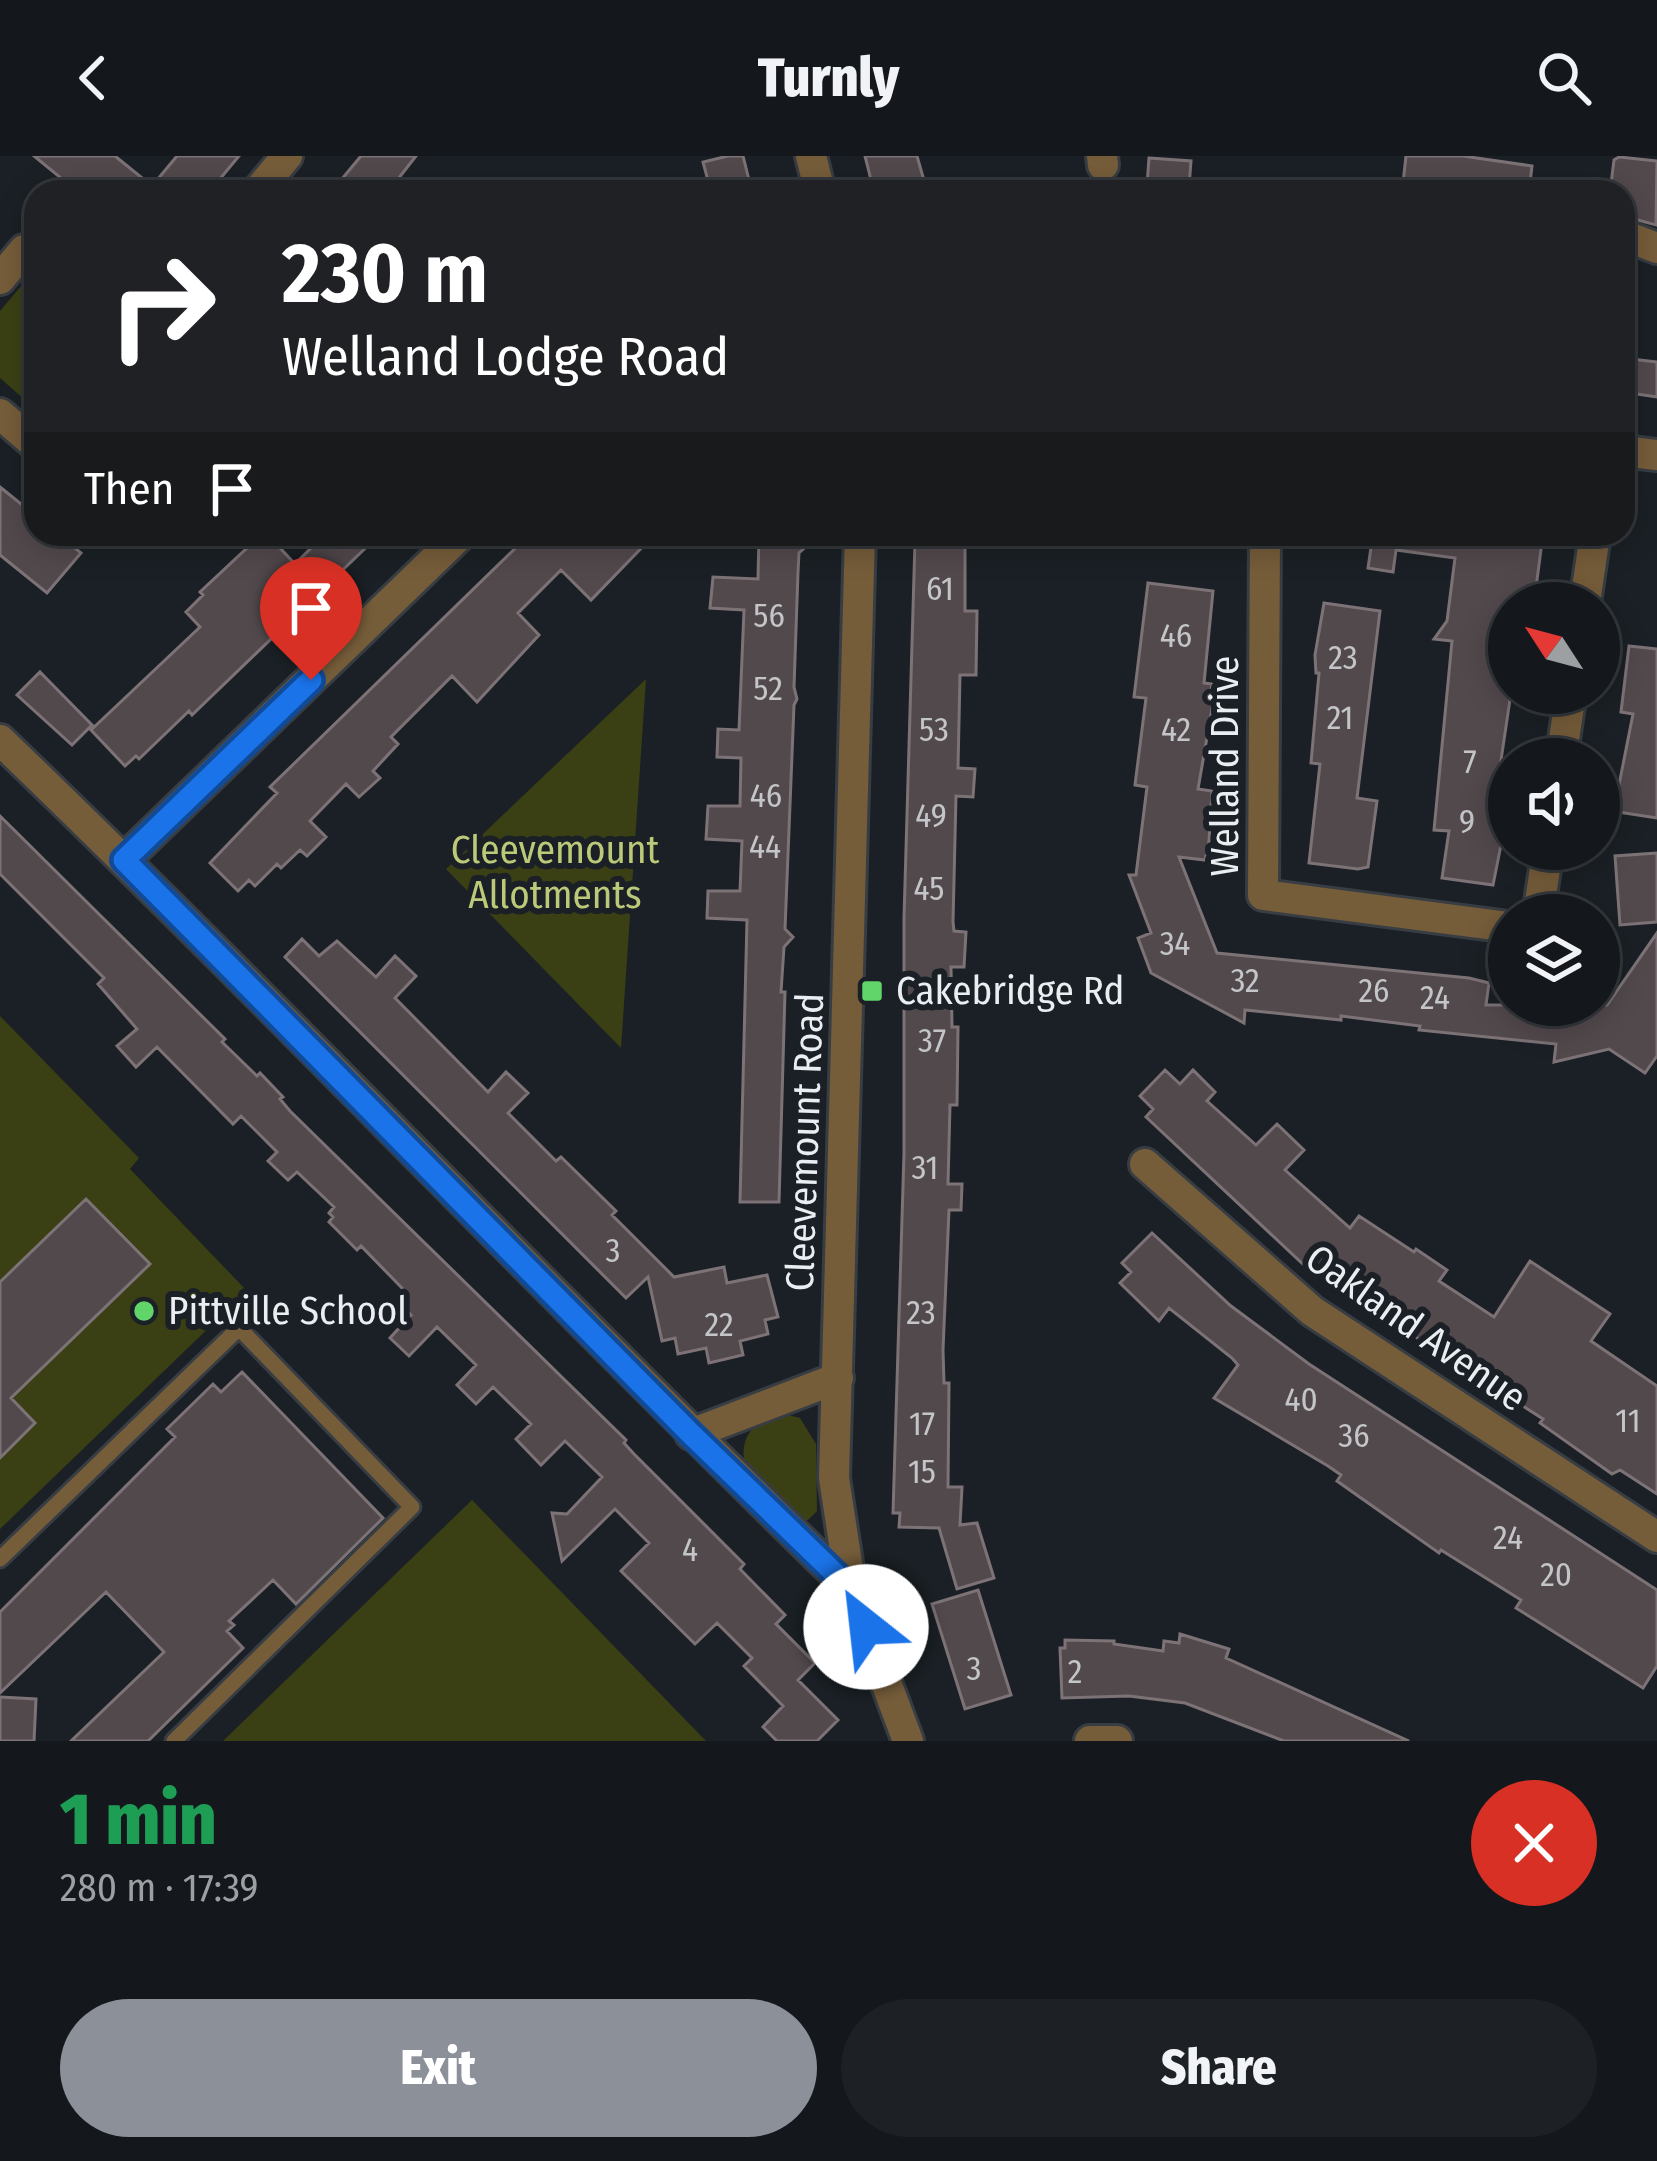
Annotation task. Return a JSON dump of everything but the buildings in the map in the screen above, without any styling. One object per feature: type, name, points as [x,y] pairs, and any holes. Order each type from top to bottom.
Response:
[{"type":"street","points":[[267,180],[287,156]]},
{"type":"street","points":[[0,279],[24,250]]},
{"type":"street","points":[[0,414],[24,434]]},
{"type":"street","points":[[124,860],[449,546]]},
{"type":"street","name":"Cleevemount Road","points":[[860,546],[834,1478],[851,1589],[908,1741]]},
{"type":"street","name":"Welland Drive","points":[[1265,546],[1263,895],[1488,924]]},
{"type":"street","points":[[1588,582],[1593,546]]},
{"type":"street","points":[[0,740],[851,1589]]},
{"type":"street","name":"Oakland Avenue","points":[[1145,1165],[1312,1311],[1657,1537]]},
{"type":"street","points":[[691,1434],[838,1378]]},
{"type":"street","points":[[1090,1741],[1117,1741]]},
{"type":"lane","points":[[0,1559],[239,1328],[412,1508],[174,1741]]},
{"type":"green space","points":[[24,283],[24,399],[0,378],[0,311]]},
{"type":"green space","name":"Cleevemount Allotments","points":[[646,679],[621,1048],[446,869]]},
{"type":"green space","points":[[0,1016],[139,1158],[130,1169],[247,1291],[0,1529]]},
{"type":"green space","points":[[780,1413],[800,1418],[816,1444],[817,1511],[808,1520],[802,1520],[745,1466],[746,1438],[762,1421]]},
{"type":"green space","points":[[472,1500],[706,1741],[223,1741]]},
{"type":"place","name":"Cakebridge Rd","points":[[872,991]]},
{"type":"place","name":"Pittville School","points":[[144,1311]]},
{"type":"route","points":[[311,680],[124,860],[691,1434],[851,1589],[866,1627]]}]
